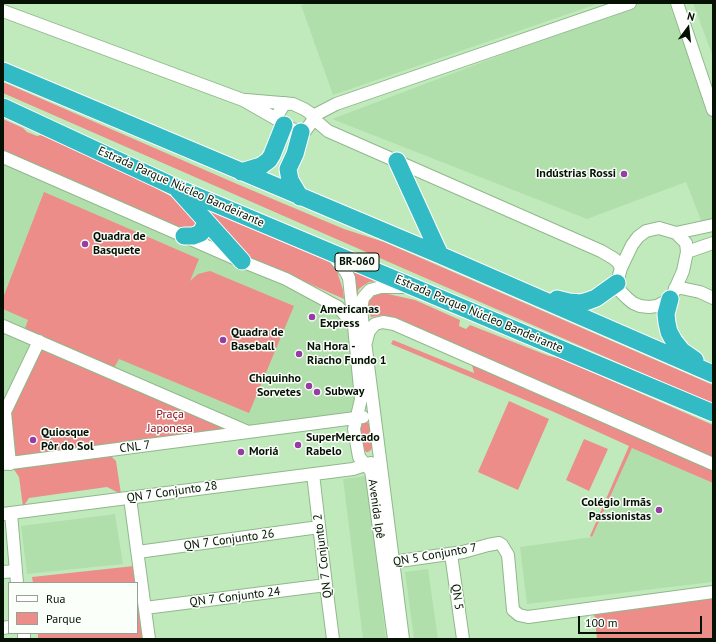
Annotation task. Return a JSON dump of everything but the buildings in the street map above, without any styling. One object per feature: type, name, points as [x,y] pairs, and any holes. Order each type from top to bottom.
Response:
[{"type":"highway","points":[[3,71],[440,255],[713,373]]},
{"type":"highway","name":"Estrada Parque Núcleo Bandeirante","points":[[3,107],[173,186],[326,249],[713,413]]},
{"type":"highway","points":[[241,172],[261,166],[269,160],[274,151],[281,123]]},
{"type":"highway","points":[[300,197],[290,180],[288,169],[304,130]]},
{"type":"highway","points":[[397,161],[440,255]]},
{"type":"highway","points":[[173,186],[242,261]]},
{"type":"highway","points":[[184,236],[193,236],[201,233],[206,222]]},
{"type":"highway","points":[[527,293],[569,302],[581,303],[596,298],[619,276]]},
{"type":"highway","points":[[672,294],[666,314],[667,323],[674,341],[682,350],[713,373]]},
{"type":"street","points":[[304,130],[313,118],[336,104],[630,3]]},
{"type":"street","points":[[677,3],[713,110]]},
{"type":"street","points":[[3,11],[243,100],[281,123],[304,130],[328,131]]},
{"type":"street","points":[[243,100],[293,104],[307,111],[328,131],[602,251],[618,262],[620,292],[640,306],[657,306],[681,288],[700,292],[713,298]]},
{"type":"street","points":[[281,123],[278,114],[285,103]]},
{"type":"street","points":[[297,106],[336,104]]},
{"type":"street","points":[[3,157],[286,279],[338,307],[354,326]]},
{"type":"street","points":[[619,276],[632,245],[638,237],[646,231],[659,228],[676,233],[711,226]]},
{"type":"street","points":[[688,252],[713,243],[707,233],[711,226]]},
{"type":"street","points":[[672,294],[683,271],[688,252],[686,244],[676,233]]},
{"type":"street","points":[[602,251],[617,250],[632,245]]},
{"type":"street","name":"Avenida Ipê","points":[[326,249],[346,272],[349,278],[361,399],[355,423],[358,453],[361,460],[371,471],[403,639]]},
{"type":"street","points":[[683,271],[694,287],[700,292]]},
{"type":"street","name":"Avenida Ipê","points":[[394,639],[379,458],[361,310],[362,298],[370,290],[380,287],[416,288]]},
{"type":"street","points":[[366,345],[369,331],[372,326],[383,322],[394,324],[713,464]]},
{"type":"street","points":[[3,326],[249,433]]},
{"type":"street","points":[[6,464],[4,412],[39,341]]},
{"type":"street","name":"CNL 7","points":[[6,464],[338,420],[355,423],[374,417]]},
{"type":"street","points":[[340,470],[358,453]]},
{"type":"street","name":"QN 7 Conjunto 28","points":[[7,513],[353,469],[366,465],[379,458]]},
{"type":"street","name":"QN 7 Conjunto 2","points":[[313,474],[334,639]]},
{"type":"street","points":[[130,498],[149,639]]},
{"type":"street","points":[[7,513],[17,582]]},
{"type":"street","name":"QN 7 Conjunto 26","points":[[138,552],[319,527]]},
{"type":"street","name":"QN 5 Conjunto 7","points":[[388,563],[451,554],[496,543],[501,544],[508,555],[513,610],[519,615],[528,617],[713,592]]},
{"type":"street","name":"QN 5","points":[[451,554],[463,639]]},
{"type":"street","points":[[3,572],[16,571]]},
{"type":"street","name":"QN 7 Conjunto 24","points":[[145,608],[326,585]]},
{"type":"shaded area","points":[[308,3],[600,3],[333,95],[301,5]]},
{"type":"shaded area","points":[[639,3],[669,3],[713,118],[713,230],[706,233],[686,182],[587,219],[332,119]]},
{"type":"shaded area","points":[[693,3],[713,3],[713,57]]},
{"type":"shaded area","points":[[3,153],[180,232],[350,318],[357,418],[3,462]]},
{"type":"shaded area","name":"Colégio Irmãs Passionistas","points":[[632,447],[713,483],[713,582],[527,604],[520,547],[592,537]]},
{"type":"shaded area","points":[[366,476],[386,639],[363,639],[343,479]]},
{"type":"shaded area","points":[[115,514],[123,564],[27,574],[21,526]]},
{"type":"shaded area","points":[[428,569],[438,639],[414,639],[405,572]]},
{"type":"green space","points":[[3,82],[344,229],[384,242],[713,385],[713,404],[3,93]]},
{"type":"green space","points":[[3,119],[23,128],[27,132],[37,136],[41,135],[136,177],[181,202],[200,222],[188,232],[3,151]]},
{"type":"green space","points":[[44,192],[199,259],[190,281],[198,274],[210,271],[294,306],[249,413],[119,359],[114,368],[24,331],[28,320],[3,309],[3,298]]},
{"type":"green space","points":[[197,202],[327,260],[337,271],[343,290],[344,299],[249,257]]},
{"type":"green space","points":[[348,266],[377,281],[369,282],[364,285],[359,289],[355,298]]},
{"type":"green space","points":[[380,293],[415,300],[460,320],[459,326],[466,329],[470,325],[549,356],[559,358],[713,425],[713,457],[383,315],[371,317],[367,308],[367,303],[374,296]]},
{"type":"green space","points":[[393,340],[474,373],[472,365],[713,469],[713,483],[632,448],[592,537],[590,536],[629,446],[554,412],[391,344]]},
{"type":"green space","name":"Praça Japonesa","points":[[42,348],[230,430],[16,457],[13,454],[9,416]]},
{"type":"green space","points":[[509,401],[549,419],[518,490],[478,472]]},
{"type":"green space","points":[[363,422],[367,422],[369,424],[373,445],[371,450],[368,452],[366,452],[363,448],[360,428]]},
{"type":"green space","points":[[584,439],[608,449],[589,491],[566,480]]},
{"type":"green space","points":[[110,455],[116,461],[121,494],[107,487],[29,498],[23,507],[19,477],[13,468]]},
{"type":"green space","points":[[134,566],[136,582],[33,582],[32,577]]},
{"type":"green space","points":[[713,596],[713,639],[597,639],[594,613]]},
{"type":"green space","points":[[138,601],[143,639],[38,639],[38,634],[138,634]]},
{"type":"place","name":"Indústrias Rossi","points":[[624,174]]},
{"type":"place","name":"Quadra de Basquete","points":[[85,244]]},
{"type":"place","name":"Americanas Express","points":[[312,317]]},
{"type":"place","name":"Quadra de Baseball","points":[[223,340]]},
{"type":"place","name":"Na Hora - Riacho Fundo 1","points":[[299,354]]},
{"type":"place","name":"Chiquinho Sorvetes","points":[[309,386]]},
{"type":"place","name":"Subway","points":[[317,392]]},
{"type":"place","name":"Quiosque Pôr do Sol","points":[[33,440]]},
{"type":"place","name":"SuperMercado Rabelo","points":[[298,445]]},
{"type":"place","name":"Moriá","points":[[241,452]]},
{"type":"place","name":"Colégio Irmãs Passionistas","points":[[659,510]]}]
